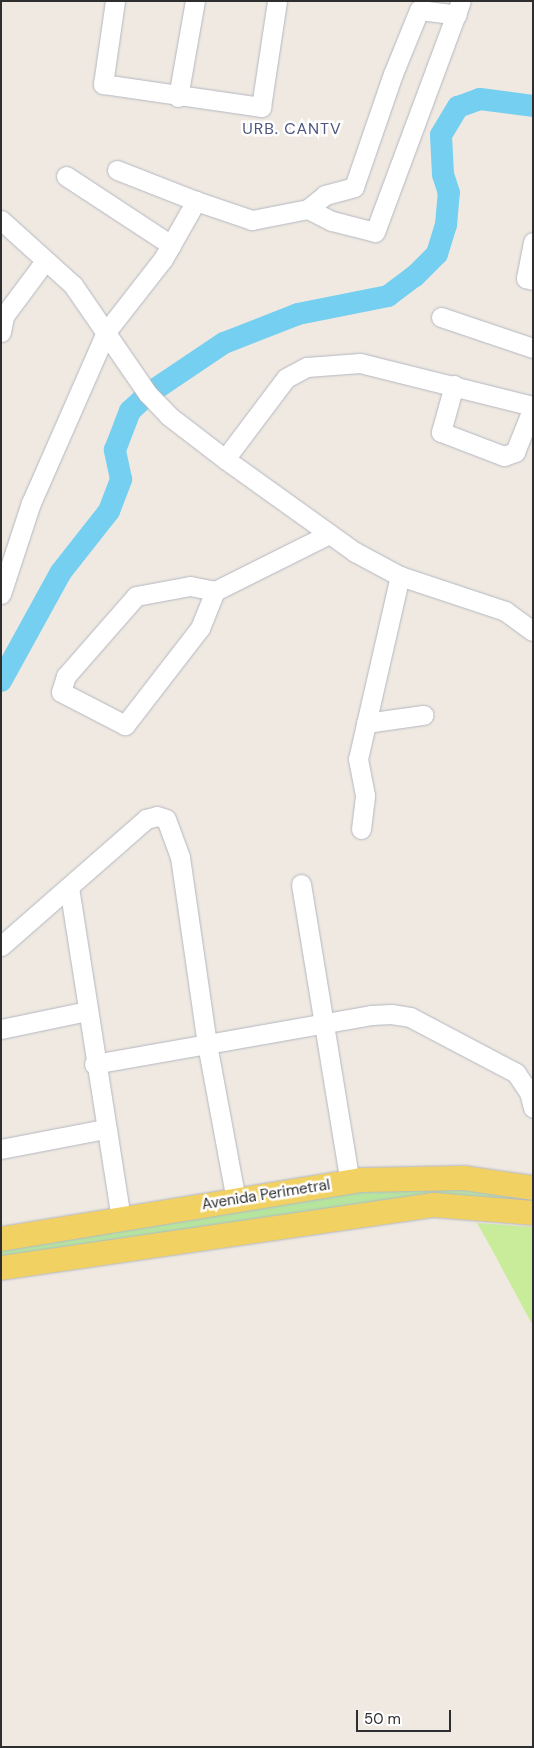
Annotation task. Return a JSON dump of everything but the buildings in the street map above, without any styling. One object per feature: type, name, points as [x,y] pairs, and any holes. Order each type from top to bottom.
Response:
[{"type":"main road","name":"Avenida Perimetral","points":[[1,1239],[350,1182],[411,1176],[464,1178],[533,1188]]},
{"type":"main road","points":[[1,1268],[434,1205],[532,1210]]},
{"type":"main road","points":[[124,1219],[132,1248]]},
{"type":"street","points":[[115,1],[103,84],[178,97],[261,107],[277,1]]},
{"type":"street","points":[[178,97],[195,1]]},
{"type":"street","points":[[117,170],[196,201],[252,220],[308,208],[325,195],[354,187],[392,74],[419,10],[459,8],[376,232],[332,220],[308,208]]},
{"type":"street","points":[[66,176],[171,245]]},
{"type":"street","points":[[1,594],[31,502],[106,332],[171,245],[196,201]]},
{"type":"street","points":[[4,228],[73,285],[148,394],[169,416],[224,459],[329,534],[400,576],[505,611],[533,631]]},
{"type":"street","points":[[533,242],[526,278],[533,280]]},
{"type":"street","points":[[1,332],[4,316],[45,261]]},
{"type":"street","points":[[441,317],[533,348]]},
{"type":"street","points":[[224,459],[286,378],[307,367],[360,363],[454,385],[533,406],[515,452],[504,456],[441,432],[454,385]]},
{"type":"street","points":[[216,591],[200,628],[125,725],[61,692],[66,676],[136,596],[190,586],[216,591],[329,534]]},
{"type":"street","points":[[361,829],[365,795],[358,759],[400,576]]},
{"type":"street","points":[[366,723],[423,715]]},
{"type":"street","points":[[1,946],[146,819],[157,816],[166,820],[176,839],[180,857],[207,1044],[236,1200]]},
{"type":"street","points":[[301,884],[350,1182]]},
{"type":"street","points":[[68,887],[94,1064],[105,1129],[124,1219]]},
{"type":"street","points":[[1,1029],[87,1011]]},
{"type":"street","points":[[94,1064],[371,1015],[410,1017],[516,1073],[529,1092],[533,1108]]},
{"type":"street","points":[[1,1149],[105,1129]]},
{"type":"green space","points":[[361,1180],[533,1188],[533,1213],[434,1205],[1,1268],[1,1239]]},
{"type":"green space","points":[[477,1223],[533,1227],[533,1326],[490,1246]]},
{"type":"waterway","points":[[1,681],[61,572],[109,511],[121,479],[115,450],[130,411],[148,394],[224,343],[298,314],[388,296],[415,276],[437,254],[446,225],[449,193],[443,174],[441,135],[458,107],[480,99],[533,106]]},
{"type":"district","name":"URB. CANTV","points":[[292,129]]}]
